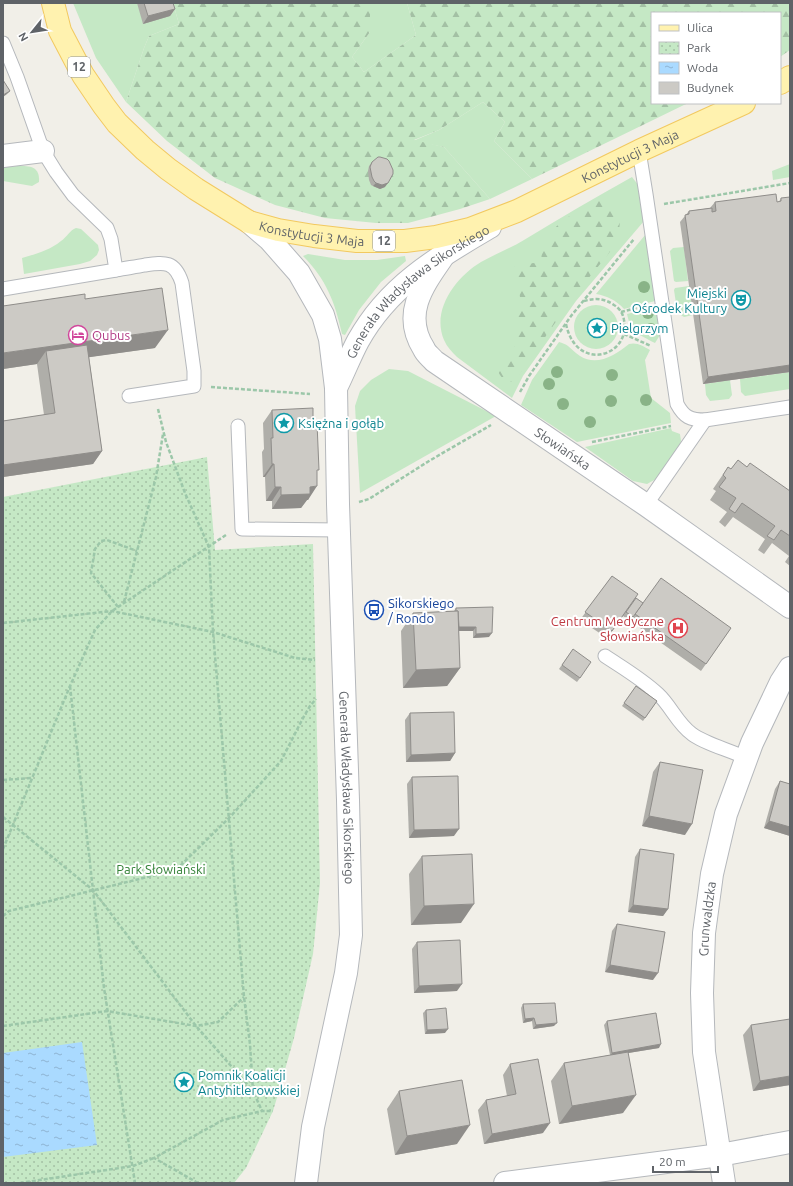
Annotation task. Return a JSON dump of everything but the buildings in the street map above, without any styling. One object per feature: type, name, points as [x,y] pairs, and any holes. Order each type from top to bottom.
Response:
[{"type":"main road","name":"12","points":[[50,3],[58,26]]},
{"type":"main road","name":"Konstytucji 3 Maja","points":[[53,3],[58,26],[83,75],[104,106],[121,127],[144,150],[168,169],[210,198],[249,222],[278,230],[314,236],[357,241],[405,241],[436,237],[470,229],[517,211],[639,151],[742,104]]},
{"type":"main road","points":[[781,82],[790,76]]},
{"type":"street","points":[[3,156],[43,151]]},
{"type":"street","name":"Generała Władysława Sikorskiego","points":[[336,388],[358,341],[384,303],[399,287],[446,253],[517,211]]},
{"type":"street","name":"Generała Władysława Sikorskiego","points":[[249,222],[270,240],[299,273],[323,314],[330,339],[336,388],[351,935],[346,973],[313,1127],[306,1183]]},
{"type":"street","name":"Słowiańska","points":[[446,253],[429,277],[419,296],[414,316],[416,332],[424,350],[434,361],[646,505],[790,608]]},
{"type":"street","name":"Grunwaldzka","points":[[724,1183],[704,1052],[702,993],[704,933],[712,874],[726,814],[746,758],[781,682],[790,668]]},
{"type":"street","points":[[505,1183],[720,1155],[790,1142]]},
{"type":"lane","points":[[3,43],[17,76],[43,151],[73,195],[107,228],[111,239],[116,270]]},
{"type":"lane","points":[[639,151],[677,404],[681,412],[685,416],[694,420],[705,420],[790,407]]},
{"type":"lane","points":[[3,289],[160,263],[173,267],[179,274],[182,283],[194,371],[194,386],[129,396]]},
{"type":"lane","points":[[646,505],[705,420]]},
{"type":"lane","points":[[238,426],[242,529],[339,530]]},
{"type":"lane","points":[[605,656],[658,694],[667,703],[683,726],[693,735],[746,758]]},
{"type":"path","points":[[566,323],[570,337],[574,344],[580,350],[588,354],[604,354],[617,346],[624,334],[625,321],[621,312],[615,305],[602,299],[583,302]]},
{"type":"path","points":[[621,312],[661,302]]},
{"type":"path","points":[[522,389],[529,376],[563,327]]},
{"type":"path","points":[[624,334],[650,345],[670,358]]},
{"type":"path","points":[[194,386],[310,394]]},
{"type":"path","points":[[156,392],[166,442],[185,493],[209,547],[213,632],[253,1092]]},
{"type":"path","points":[[563,448],[705,420]]},
{"type":"path","points":[[338,504],[356,503],[369,499],[494,423]]},
{"type":"path","points":[[124,603],[156,477],[163,432]]},
{"type":"path","points":[[3,849],[70,686],[95,630],[118,607],[226,535],[242,529]]},
{"type":"path","points":[[118,607],[91,573],[95,549],[101,541],[107,540],[137,551]]},
{"type":"path","points":[[3,623],[112,612],[213,632],[295,658],[315,660]]},
{"type":"path","points":[[70,686],[107,1011],[136,1183]]},
{"type":"path","points":[[3,916],[9,911],[176,870],[230,817],[281,761],[303,718],[316,699]]},
{"type":"path","points":[[3,780],[32,778]]},
{"type":"path","points":[[3,817],[93,890],[196,1026],[253,1092],[262,1111]]},
{"type":"path","points":[[3,1026],[107,1011],[196,1026],[218,1022],[244,997]]},
{"type":"path","points":[[20,1183],[133,1166],[154,1158],[223,1120],[262,1111],[273,1111]]},
{"type":"path","points":[[154,1158],[198,1183]]},
{"type":"green space","points":[[73,3],[173,3],[179,24],[149,36],[126,102],[96,58]]},
{"type":"green space","points":[[173,3],[370,3],[370,32],[352,57],[364,72],[416,35],[407,3],[790,3],[790,50],[781,56],[781,12],[651,12],[651,104],[686,104],[532,179],[494,141],[505,122],[483,102],[439,130],[414,140],[444,147],[490,199],[408,223],[376,223],[325,218],[275,205],[215,178],[167,141],[126,102],[149,36],[179,24]]},
{"type":"green space","points":[[370,3],[407,3],[416,35],[364,72],[352,57],[370,32]]},
{"type":"green space","points":[[483,102],[505,122],[494,141],[532,179],[490,199],[444,147],[413,141],[439,130]]},
{"type":"green space","points":[[790,164],[790,177],[773,180],[772,171]]},
{"type":"green space","points":[[26,166],[36,170],[39,177],[39,182],[32,186],[3,181],[3,167]]},
{"type":"green space","points":[[632,177],[639,186],[644,221],[576,301],[523,376],[512,398],[457,357],[447,345],[441,329],[441,317],[443,306],[448,295],[463,276],[481,262],[519,243]]},
{"type":"green space","points":[[599,199],[607,199],[613,202],[617,207],[620,221],[614,246],[574,296],[514,382],[505,380],[496,367],[513,360],[520,297],[513,272],[514,267],[541,261],[545,242],[550,233],[565,219]]},
{"type":"green space","points":[[76,228],[81,229],[98,245],[99,250],[97,255],[90,261],[80,264],[24,274],[22,258],[52,247]]},
{"type":"green space","points":[[646,234],[655,301],[624,309],[611,299],[596,294]]},
{"type":"green space","points":[[684,247],[688,281],[676,282],[674,281],[670,251],[673,248]]},
{"type":"green space","points":[[308,254],[345,260],[377,260],[405,256],[406,261],[381,282],[359,310],[345,335],[342,334],[333,301],[324,282],[303,256]]},
{"type":"green space","points":[[689,286],[693,315],[684,317],[678,313],[674,290],[675,288]]},
{"type":"green space","points":[[592,305],[600,305],[605,306],[612,311],[617,318],[617,336],[612,343],[605,348],[592,349],[584,346],[577,339],[574,331],[574,323],[577,315],[584,308]]},
{"type":"green space","points":[[656,307],[660,335],[655,343],[633,329],[627,314]]},
{"type":"green space","points":[[559,342],[567,345],[580,356],[593,360],[599,360],[612,356],[629,344],[637,344],[650,350],[645,360],[651,398],[670,413],[671,423],[577,442],[521,405],[532,380]]},
{"type":"green space","points":[[389,369],[408,371],[496,416],[360,493],[355,406],[360,391],[371,380]]},
{"type":"green space","points":[[790,372],[790,389],[745,396],[741,392],[740,379]]},
{"type":"green space","points":[[730,380],[732,395],[729,399],[710,401],[706,395],[705,384]]},
{"type":"green space","points":[[671,428],[672,431],[680,434],[680,445],[656,479],[647,484],[633,481],[585,447]]},
{"type":"green space","name":"Park Słowiański","points":[[207,457],[215,550],[313,544],[320,883],[313,954],[294,1038],[273,1111],[246,1168],[234,1183],[3,1183],[3,497]]},
{"type":"water","points":[[82,1042],[97,1145],[3,1157],[3,1053]]},
{"type":"place","name":"Miejski Ośrodek Kultury","points":[[741,300]]},
{"type":"place","name":"Pielgrzym","points":[[597,328]]},
{"type":"place","name":"Qubus","points":[[78,335]]},
{"type":"place","name":"Księżna i gołąb","points":[[284,423]]},
{"type":"place","name":"Sikorskiego / Rondo","points":[[374,610]]},
{"type":"place","name":"Centrum Medyczne Słowiańska","points":[[678,628]]},
{"type":"place","name":"Pomnik Koalicji Antyhitlerowskiej","points":[[184,1082]]}]
